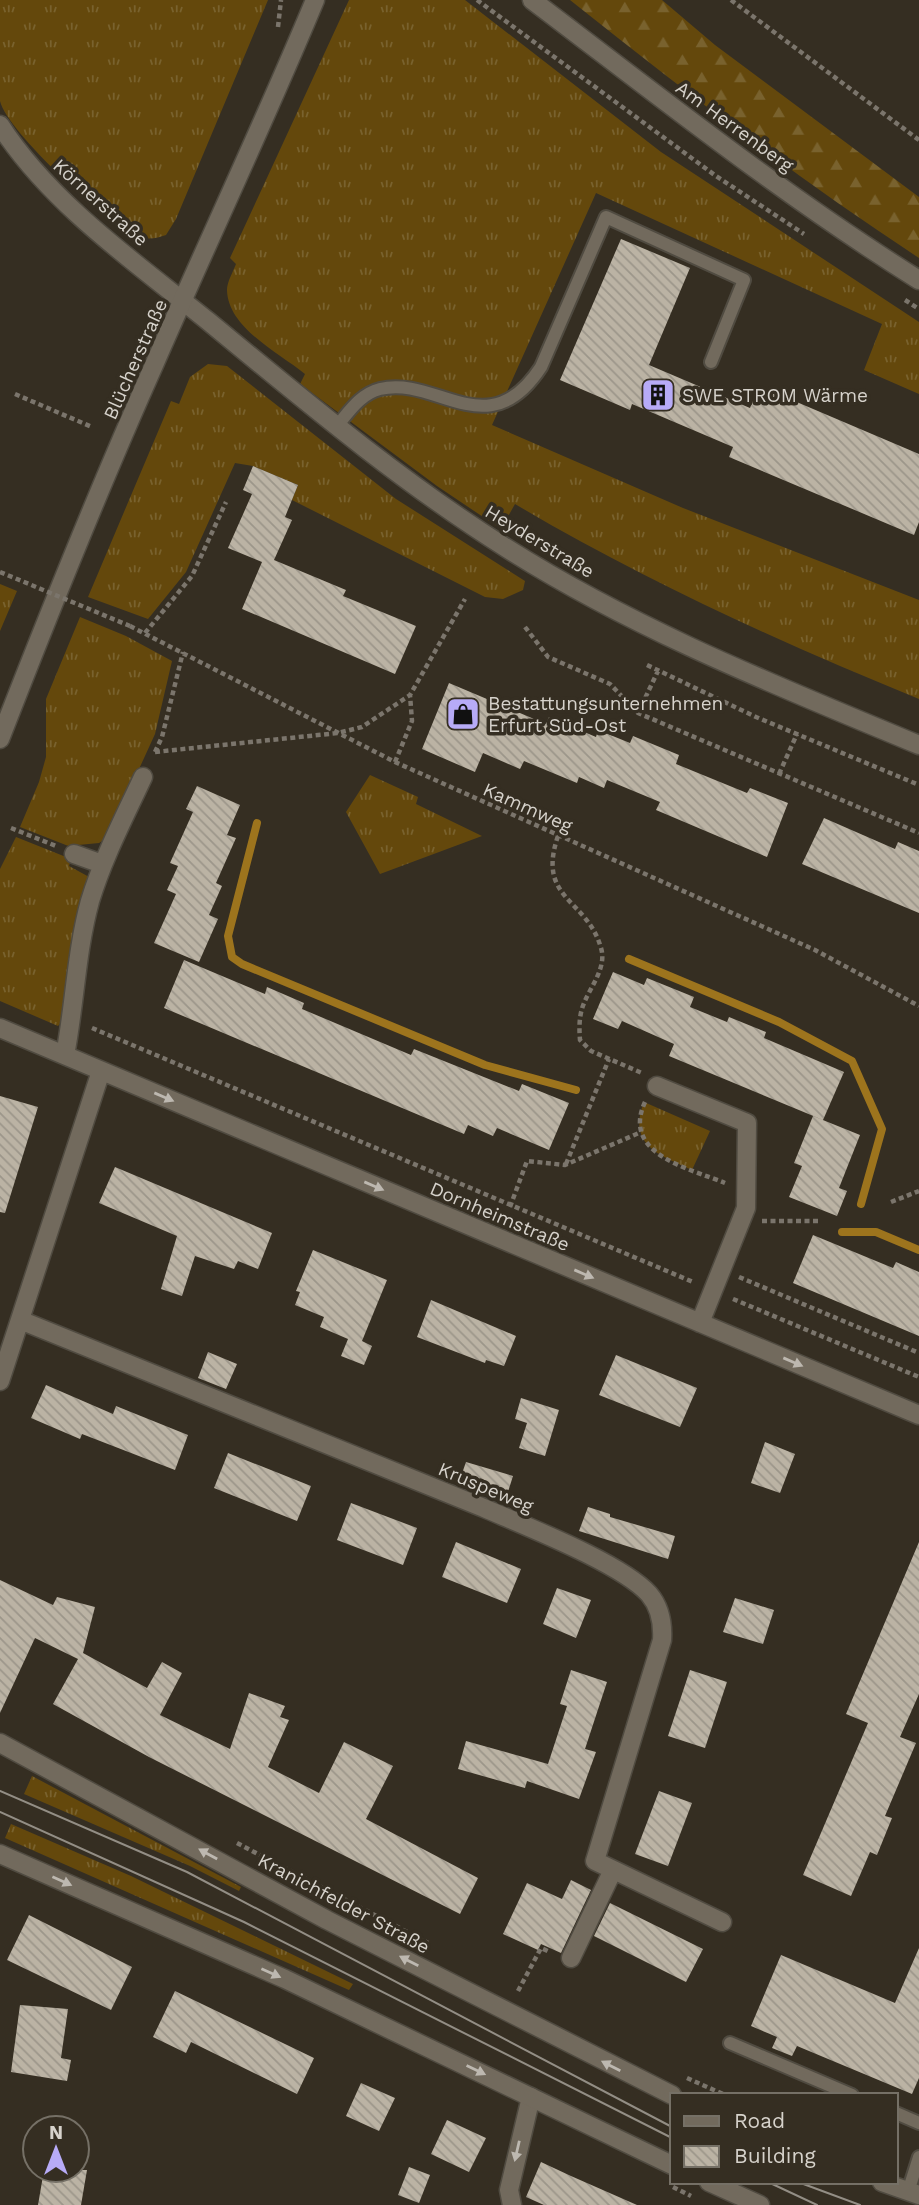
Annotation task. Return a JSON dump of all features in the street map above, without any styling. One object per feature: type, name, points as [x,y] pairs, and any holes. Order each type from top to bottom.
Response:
[{"type":"street","name":"Blücherstraße","points":[[0,738],[48,614],[315,0]]},
{"type":"street","name":"Am Herrenberg","points":[[532,0],[737,155],[919,280]]},
{"type":"street","name":"Körnerstraße","points":[[0,125],[44,184],[183,302]]},
{"type":"street","name":"Heyderstraße","points":[[183,302],[336,427],[429,498],[495,541],[618,611],[771,683],[919,745]]},
{"type":"street","points":[[65,1055],[80,945],[102,864],[143,778]]},
{"type":"street","points":[[74,854],[102,864]]},
{"type":"street","name":"Dornheimstraße","points":[[0,1028],[919,1415]]},
{"type":"street","points":[[0,1381],[101,1071]]},
{"type":"street","points":[[657,1086],[747,1123],[746,1208],[700,1323]]},
{"type":"street","name":"Kruspeweg","points":[[20,1320],[484,1508],[590,1558],[641,1586],[659,1611],[662,1640],[594,1861],[613,1870]]},
{"type":"street","name":"Kranichfelder Straße","points":[[0,1743],[327,1920],[670,2094]]},
{"type":"street","points":[[0,1854],[297,1985],[670,2164]]},
{"type":"street","points":[[571,1958],[613,1870],[722,1922]]},
{"type":"street","points":[[512,2205],[509,2190],[531,2097]]},
{"type":"street","points":[[713,2184],[752,2204]]},
{"type":"street","points":[[887,2184],[914,2194]]},
{"type":"lane","points":[[336,427],[359,400],[378,390],[396,387],[469,407],[493,404],[529,385],[541,368],[606,217],[744,280],[711,362]]},
{"type":"lane","points":[[730,2043],[847,2093]]},
{"type":"lane","points":[[898,2114],[919,2123]]},
{"type":"lane","points":[[914,2194],[919,2157]]},
{"type":"path","points":[[477,0],[716,176],[806,235]]},
{"type":"path","points":[[731,0],[919,140]]},
{"type":"path","points":[[897,294],[919,309]]},
{"type":"path","points":[[15,394],[92,427]]},
{"type":"path","points":[[145,633],[192,576],[226,502]]},
{"type":"path","name":"Kammweg","points":[[0,572],[145,633],[395,762],[815,950],[919,1006]]},
{"type":"path","points":[[155,752],[338,733],[362,727],[410,695],[465,599]]},
{"type":"path","points":[[525,627],[548,657],[610,684],[638,713],[919,833]]},
{"type":"path","points":[[162,737],[183,652]]},
{"type":"path","points":[[647,665],[797,734],[919,785]]},
{"type":"path","points":[[638,713],[658,671]]},
{"type":"path","points":[[395,762],[412,721],[410,695]]},
{"type":"path","points":[[779,774],[797,734]]},
{"type":"path","points":[[11,828],[74,854]]},
{"type":"path","points":[[558,836],[551,855],[553,880],[596,933],[603,951],[602,965],[583,1005],[579,1023],[580,1040],[590,1051],[658,1080],[639,1116],[639,1133],[646,1144],[659,1154],[745,1192]]},
{"type":"path","points":[[72,1019],[510,1207],[919,1377]]},
{"type":"path","points":[[565,1165],[609,1059]]},
{"type":"path","points":[[510,1207],[527,1161],[565,1165],[639,1133]]},
{"type":"path","points":[[891,1202],[919,1191]]},
{"type":"path","points":[[740,1221],[821,1221]]},
{"type":"path","points":[[721,1270],[919,1353]]},
{"type":"path","points":[[233,1841],[432,1945]]},
{"type":"path","points":[[518,1991],[541,1948],[569,1962],[571,1958]]},
{"type":"path","points":[[506,1984],[530,1997]]},
{"type":"path","points":[[681,2075],[721,2093]]},
{"type":"green space","points":[[0,0],[268,0],[176,219],[166,235],[140,237],[106,215],[39,155],[7,115],[0,101]]},
{"type":"green space","points":[[349,0],[465,0],[661,152],[919,322],[919,394],[864,370],[882,324],[596,193],[492,425],[683,508],[919,600],[919,699],[663,585],[515,504],[501,529],[437,486],[300,384],[305,374],[245,328],[230,304],[227,290],[236,264],[230,258]]},
{"type":"green space","points":[[570,0],[662,0],[715,45],[919,197],[919,258],[742,133]]},
{"type":"green space","points":[[208,364],[227,366],[396,499],[525,581],[523,590],[503,599],[485,597],[292,500],[298,485],[253,466],[235,463],[186,572],[148,619],[88,597],[171,401],[179,404],[190,377]]},
{"type":"green space","points":[[0,584],[17,591],[0,631]]},
{"type":"green space","points":[[80,617],[126,636],[172,661],[155,734],[108,837],[99,843],[78,845],[76,849],[20,827],[39,782],[46,757],[46,699]]},
{"type":"green space","points":[[370,775],[418,797],[416,804],[482,836],[380,874],[346,812]]},
{"type":"green space","points":[[16,837],[71,859],[69,866],[91,878],[65,1018],[58,1026],[0,1001],[0,869]]},
{"type":"green space","points":[[644,1102],[710,1131],[692,1170],[658,1153],[643,1138],[640,1117]]},
{"type":"green space","points":[[32,1776],[241,1887],[239,1891],[190,1866],[24,1794]]},
{"type":"green space","points":[[11,1824],[131,1876],[353,1984],[349,1990],[5,1838]]},
{"type":"building","name":"SWE STROM Wärme","points":[[621,239],[690,268],[649,365],[750,408],[759,386],[919,454],[919,522],[914,535],[729,457],[733,447],[632,404],[630,410],[560,380]]},
{"type":"building","points":[[253,466],[298,485],[285,517],[292,520],[274,560],[346,590],[343,596],[416,626],[395,674],[242,609],[262,562],[228,548],[252,494],[243,490]]},
{"type":"building","points":[[449,683],[546,724],[549,717],[596,737],[598,730],[630,743],[633,736],[679,755],[676,764],[747,793],[750,788],[788,803],[767,857],[656,810],[660,802],[607,780],[604,788],[579,777],[577,783],[524,761],[520,769],[483,753],[475,772],[422,749]]},
{"type":"building","points":[[197,786],[240,805],[227,835],[236,838],[216,883],[222,886],[209,915],[218,919],[199,962],[154,943],[176,894],[167,890],[178,866],[170,863],[193,812],[186,809]]},
{"type":"building","points":[[824,818],[895,849],[898,842],[919,851],[919,913],[802,864]]},
{"type":"building","points":[[184,960],[265,994],[267,987],[304,1003],[302,1009],[411,1055],[414,1049],[519,1091],[522,1084],[569,1103],[549,1150],[497,1128],[493,1136],[468,1125],[464,1134],[164,1008]]},
{"type":"building","points":[[613,972],[644,985],[647,978],[694,997],[690,1007],[727,1022],[729,1017],[766,1032],[764,1038],[844,1072],[823,1120],[669,1056],[674,1044],[622,1021],[618,1029],[593,1019]]},
{"type":"building","points":[[0,1096],[38,1107],[5,1213],[0,1212]]},
{"type":"building","points":[[813,1116],[860,1135],[839,1188],[847,1191],[837,1216],[789,1197],[802,1166],[794,1163]]},
{"type":"building","points":[[115,1167],[272,1233],[258,1269],[238,1261],[234,1269],[195,1256],[182,1296],[161,1289],[177,1236],[99,1203]]},
{"type":"building","points":[[813,1235],[893,1268],[896,1262],[919,1272],[919,1336],[793,1283]]},
{"type":"building","points":[[313,1250],[387,1280],[362,1341],[372,1346],[364,1365],[341,1356],[348,1339],[320,1327],[324,1317],[295,1305],[300,1292],[296,1291]]},
{"type":"building","points":[[431,1300],[516,1336],[504,1366],[486,1360],[485,1363],[417,1337]]},
{"type":"building","points":[[208,1352],[237,1364],[226,1389],[198,1378]]},
{"type":"building","points":[[616,1355],[697,1388],[680,1427],[599,1395]]},
{"type":"building","points":[[46,1385],[113,1414],[116,1406],[188,1435],[175,1470],[82,1434],[80,1439],[31,1418]]},
{"type":"building","points":[[521,1398],[559,1410],[545,1456],[519,1448],[527,1423],[515,1419]]},
{"type":"building","points":[[765,1442],[795,1454],[780,1493],[751,1483]]},
{"type":"building","points":[[228,1453],[311,1486],[297,1521],[214,1488]]},
{"type":"building","points":[[466,1462],[513,1476],[505,1501],[459,1482]]},
{"type":"building","points":[[351,1503],[417,1528],[403,1565],[337,1540]]},
{"type":"building","points":[[588,1507],[610,1514],[610,1517],[675,1536],[668,1559],[579,1531]]},
{"type":"building","points":[[456,1542],[521,1569],[507,1603],[442,1577]]},
{"type":"building","points":[[919,1542],[919,1694],[900,1737],[916,1743],[885,1816],[892,1818],[877,1855],[870,1852],[851,1896],[803,1875],[868,1723],[846,1714]]},
{"type":"building","points":[[0,1580],[53,1605],[57,1597],[95,1607],[83,1653],[147,1688],[162,1662],[182,1673],[160,1715],[230,1749],[249,1693],[285,1706],[280,1717],[289,1720],[268,1767],[319,1793],[344,1742],[393,1766],[366,1819],[478,1878],[460,1914],[149,1757],[53,1704],[78,1659],[35,1638],[0,1713]]},
{"type":"building","points":[[557,1588],[591,1600],[576,1638],[543,1624]]},
{"type":"building","points":[[735,1598],[774,1610],[763,1644],[723,1632]]},
{"type":"building","points":[[571,1670],[607,1682],[585,1749],[596,1752],[579,1799],[527,1781],[525,1788],[458,1769],[466,1741],[548,1764],[567,1706],[560,1704]]},
{"type":"building","points":[[690,1670],[727,1682],[705,1748],[668,1736]]},
{"type":"building","points":[[659,1791],[692,1803],[668,1866],[635,1854]]},
{"type":"building","points":[[571,1880],[591,1890],[561,1953],[541,1944],[538,1950],[503,1934],[527,1883],[562,1899]]},
{"type":"building","points":[[610,1903],[703,1949],[686,1982],[594,1936]]},
{"type":"building","points":[[29,1915],[132,1967],[111,2010],[7,1960]]},
{"type":"building","points":[[919,1948],[919,2078],[912,2094],[797,2046],[792,2056],[772,2048],[777,2037],[751,2026],[781,1955],[895,2003]]},
{"type":"building","points":[[175,1991],[314,2058],[297,2094],[191,2042],[186,2053],[153,2037]]},
{"type":"building","points":[[20,2005],[68,2009],[61,2058],[71,2060],[67,2081],[11,2072]]},
{"type":"building","points":[[361,2083],[395,2098],[379,2131],[346,2116]]},
{"type":"building","points":[[447,2120],[486,2138],[469,2172],[431,2154]]},
{"type":"building","points":[[541,2162],[637,2205],[544,2205],[526,2197]]},
{"type":"building","points":[[409,2167],[430,2175],[419,2203],[398,2195]]},
{"type":"building","points":[[42,2184],[85,2184],[81,2205],[38,2205]]},
{"type":"waterway","points":[[257,823],[228,936],[232,957],[242,964],[485,1065],[576,1090]]},
{"type":"waterway","points":[[629,959],[779,1022],[852,1061],[882,1129],[861,1204]]},
{"type":"waterway","points":[[842,1232],[876,1232],[919,1250]]},
{"type":"tram line","points":[[0,1791],[187,1872],[670,2126]]},
{"type":"tram line","points":[[0,1812],[244,1922],[670,2137]]},
{"type":"tram line","points":[[772,2184],[817,2205]]},
{"type":"tram line","points":[[803,2184],[860,2205]]},
{"type":"place","name":"SWE STROM Wärme","points":[[658,395]]},
{"type":"place","name":"Bestattungsunternehmen Erfurt Süd-Ost","points":[[463,714]]}]
